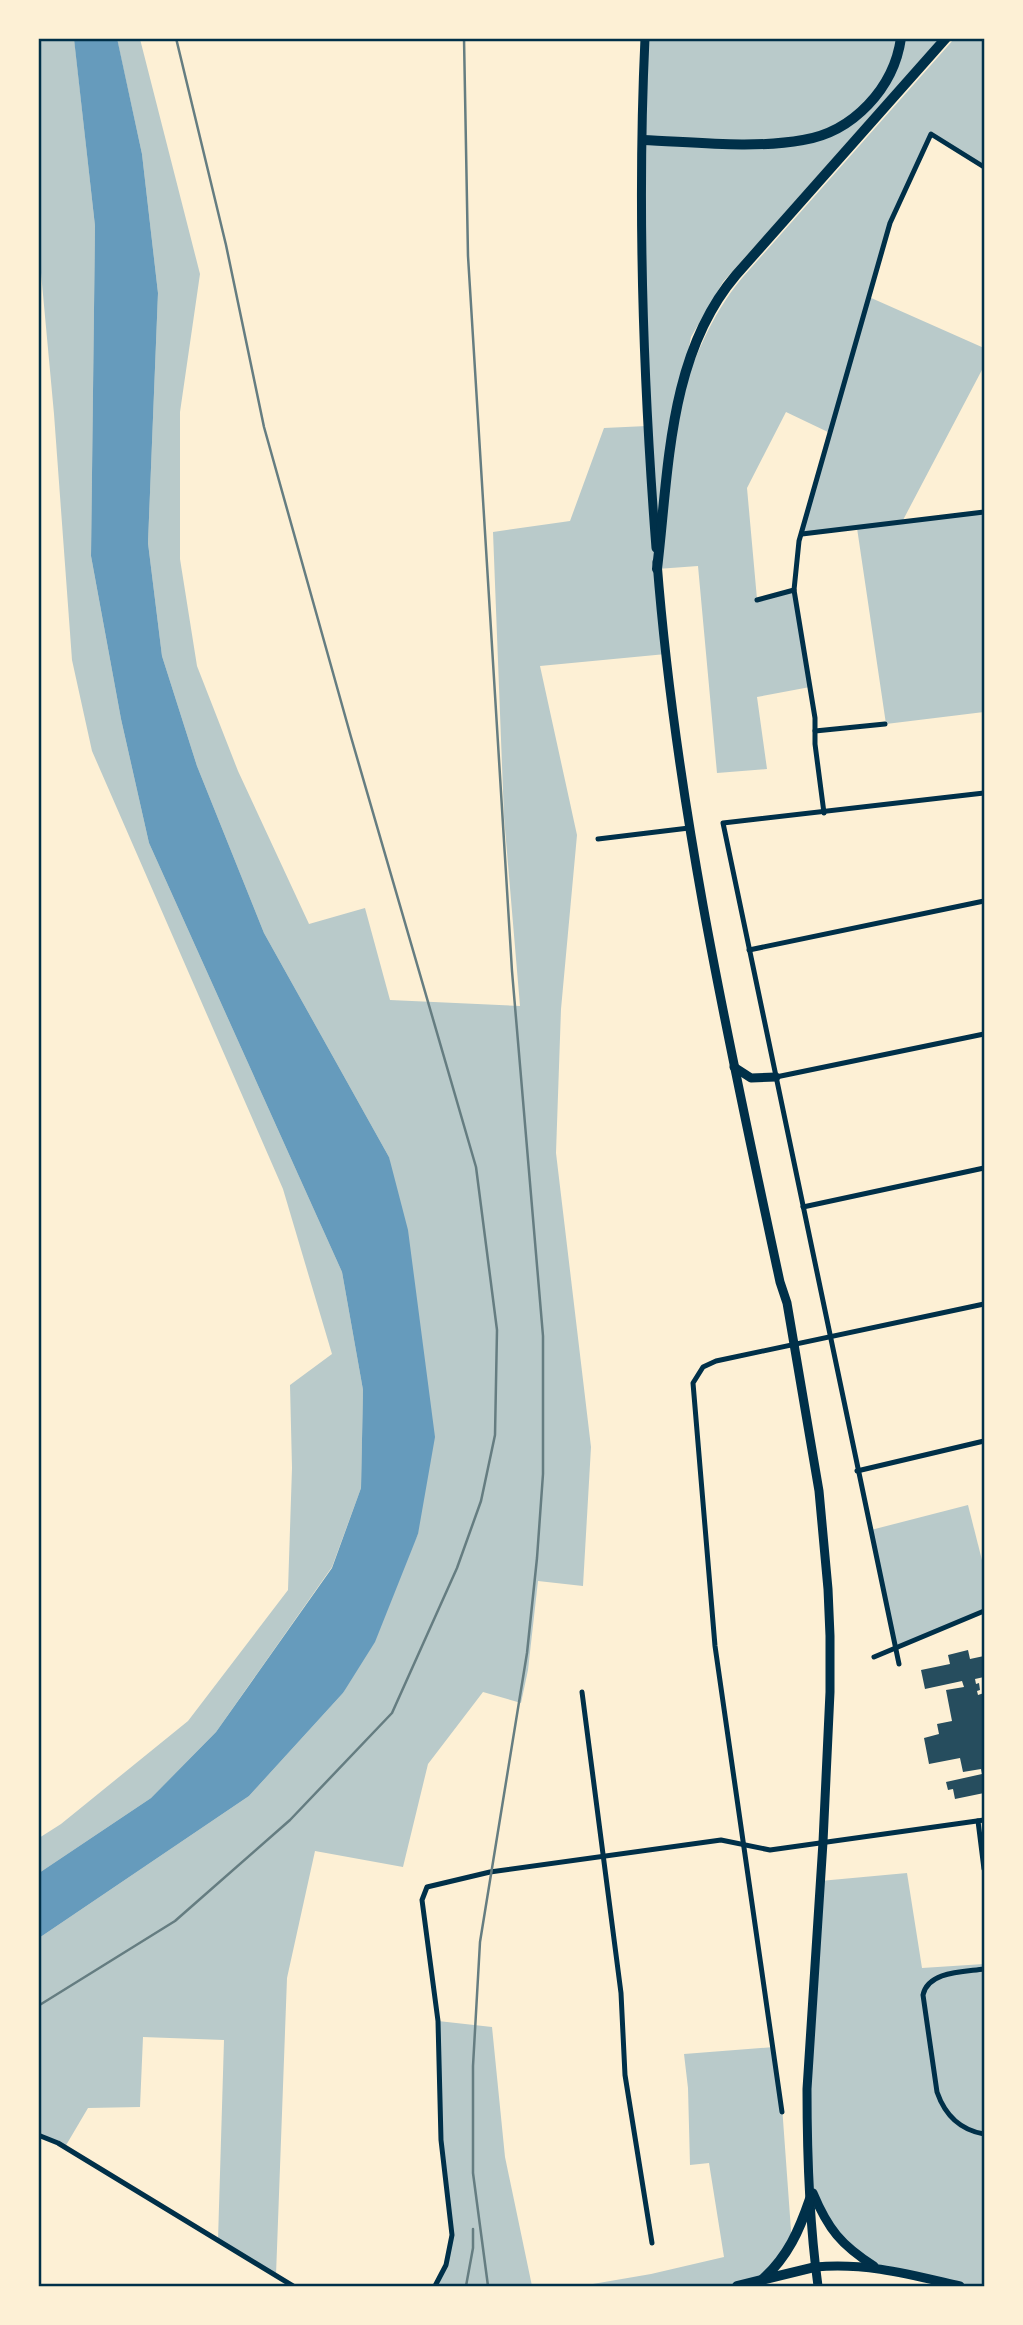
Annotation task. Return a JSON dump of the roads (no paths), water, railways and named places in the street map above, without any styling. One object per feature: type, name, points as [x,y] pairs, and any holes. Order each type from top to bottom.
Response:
[{"type":"highway","points":[[643,141],[783,143],[820,136],[846,124],[871,103],[889,77],[901,38]]},
{"type":"highway","points":[[657,569],[676,412],[696,339],[707,315],[725,288],[754,254],[946,38]]},
{"type":"highway","points":[[762,2279],[789,2249],[810,2199]]},
{"type":"highway","points":[[737,2287],[816,2267]]},
{"type":"main road","points":[[645,38],[644,353],[657,569],[667,665],[689,828],[734,1067],[794,1345],[816,1469],[828,1589],[830,1692],[807,2089],[810,2199],[818,2287]]},
{"type":"main road","points":[[734,1067],[751,1078],[776,1077]]},
{"type":"main road","points":[[810,2184],[821,2213],[836,2237],[846,2248],[876,2267]]},
{"type":"main road","points":[[816,2267],[876,2267],[960,2287]]},
{"type":"street","points":[[824,813],[816,731],[794,590],[802,534],[890,223],[930,134],[985,167]]},
{"type":"street","points":[[802,534],[985,512]]},
{"type":"street","points":[[757,600],[794,590]]},
{"type":"street","points":[[816,731],[885,724]]},
{"type":"street","points":[[899,1664],[723,823],[985,793]]},
{"type":"street","points":[[598,839],[689,828]]},
{"type":"street","points":[[749,950],[985,901]]},
{"type":"street","points":[[776,1077],[985,1034]]},
{"type":"street","points":[[803,1207],[985,1168]]},
{"type":"street","points":[[782,2112],[720,1686],[692,1391],[703,1367],[716,1362],[985,1304]]},
{"type":"street","points":[[858,1471],[985,1441]]},
{"type":"street","points":[[874,1657],[985,1611]]},
{"type":"street","points":[[582,1692],[621,1993],[625,2075],[652,2243]]},
{"type":"street","points":[[435,2287],[446,2265],[452,2235],[441,2140],[438,2021],[422,1900],[426,1887],[489,1873],[721,1840],[770,1850],[981,1821],[985,1870]]},
{"type":"street","points":[[985,1969],[931,1980],[923,1995],[941,2104],[952,2119],[963,2127],[985,2134]]},
{"type":"street","points":[[38,2135],[58,2143],[293,2287]]},
{"type":"water","points":[[117,38],[142,154],[158,293],[148,543],[162,656],[197,766],[264,933],[389,1157],[408,1230],[435,1437],[418,1534],[375,1642],[343,1693],[249,1796],[39,1938],[39,1873],[151,1798],[216,1732],[332,1568],[361,1488],[363,1390],[342,1272],[149,843],[121,719],[91,556],[95,226],[74,39]]},
{"type":"railway","points":[[38,2006],[175,1921],[290,1820],[392,1713],[457,1568],[481,1501],[495,1435],[497,1330],[476,1167],[264,427],[226,245],[176,38]]},
{"type":"railway","points":[[464,38],[468,256],[512,971],[543,1336],[543,1474],[537,1558],[527,1653],[480,1942],[473,2066],[473,2173],[488,2286]]},
{"type":"railway","points":[[466,2286],[473,2248],[473,2229]]}]
